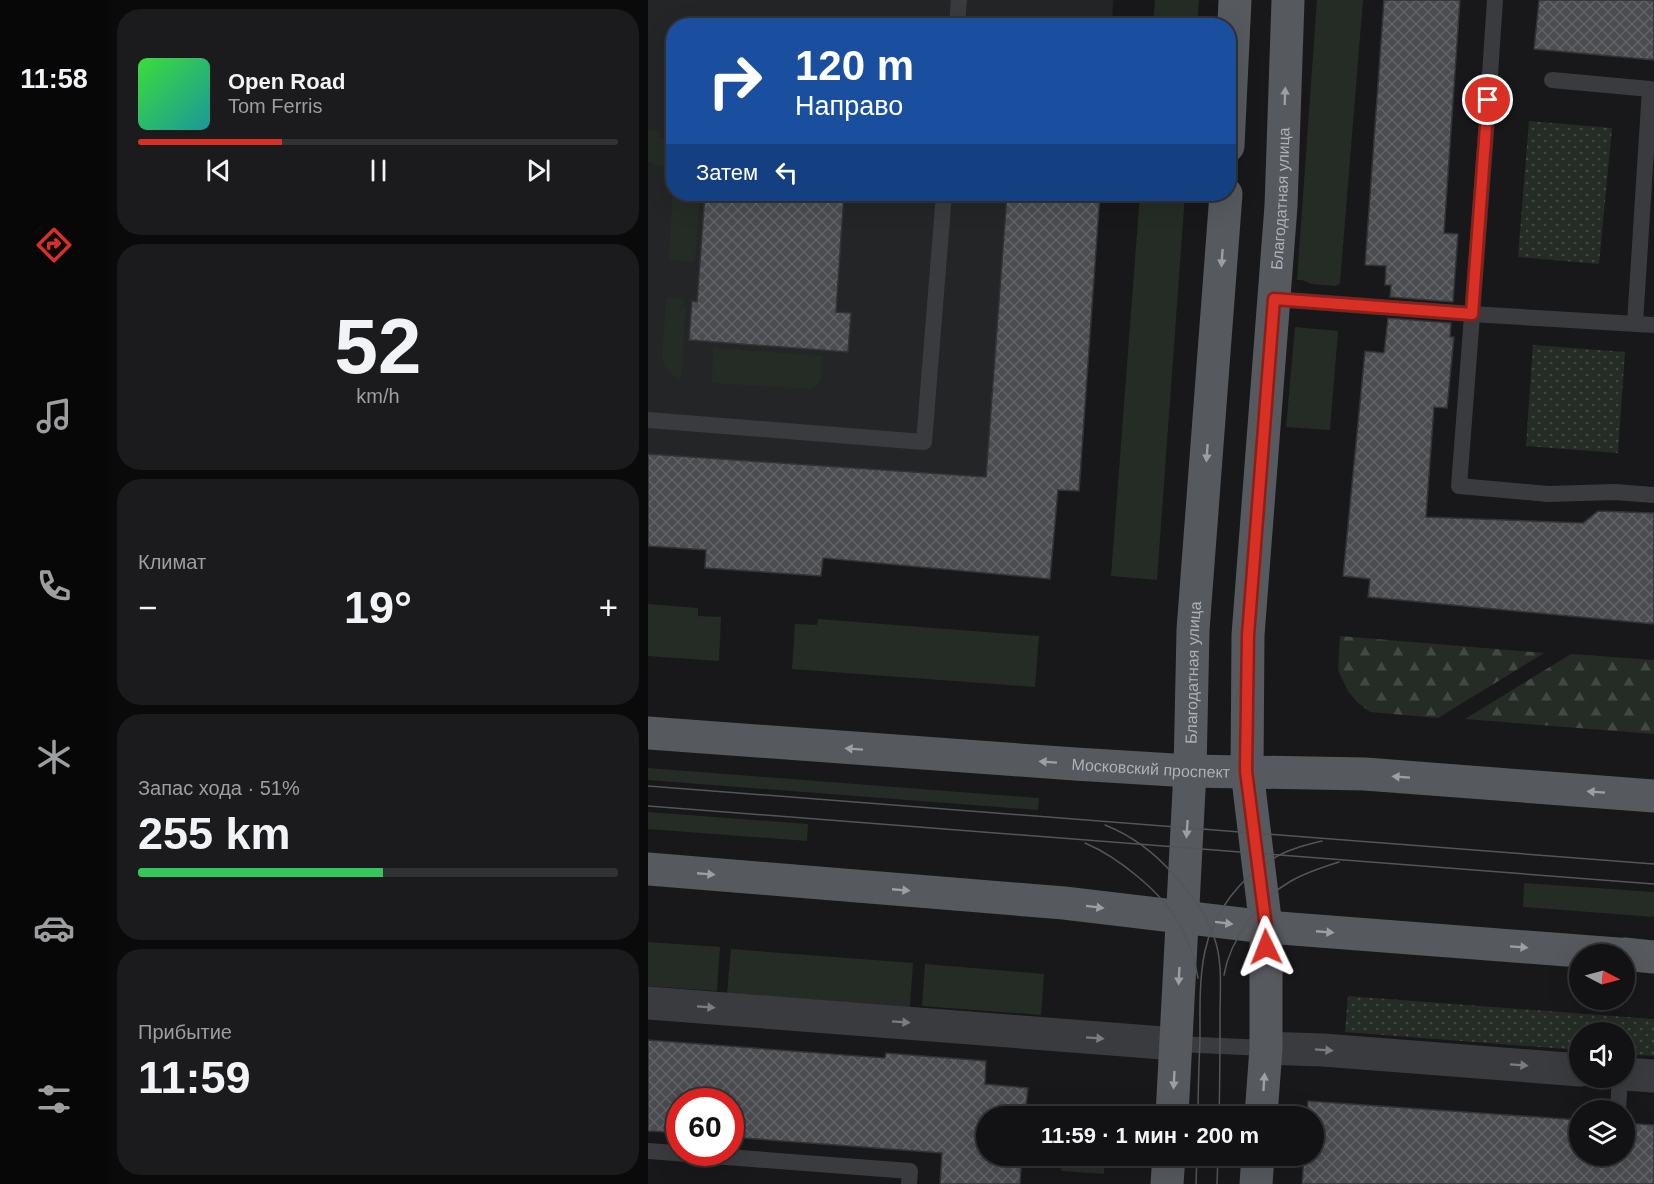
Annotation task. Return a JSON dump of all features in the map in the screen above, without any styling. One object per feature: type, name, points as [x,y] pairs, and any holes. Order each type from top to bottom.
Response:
[{"type":"main road","points":[[1234,18],[1235,0]]},
{"type":"main road","name":"Благодатная улица","points":[[1262,1106],[1266,1048],[1266,927],[1246,771],[1248,635],[1281,206],[1288,0]]},
{"type":"main road","name":"Благодатная улица","points":[[1173,1106],[1190,771],[1193,630],[1225,201]]},
{"type":"main road","name":"Московский проспект","points":[[648,733],[1052,763],[1190,771],[1365,774],[1654,796]]},
{"type":"main road","points":[[648,869],[1064,903],[1266,927],[1569,950]]},
{"type":"main road","points":[[1635,955],[1654,957]]},
{"type":"main road","points":[[1167,1184],[1168,1166]]},
{"type":"main road","points":[[1256,1184],[1257,1166]]},
{"type":"street","points":[[648,1003],[1176,1044]]},
{"type":"street","points":[[1266,1048],[1323,1050],[1569,1069]]},
{"type":"street","points":[[1635,1075],[1654,1076]]},
{"type":"lane","points":[[958,18],[960,0]]},
{"type":"lane","points":[[1495,0],[1459,486],[1548,494],[1615,492],[1654,495]]},
{"type":"lane","points":[[1552,80],[1650,89],[1649,173],[1635,323]]},
{"type":"lane","points":[[648,420],[924,442],[943,201]]},
{"type":"lane","points":[[1274,299],[1654,325]]},
{"type":"lane","points":[[1176,1044],[1266,1048]]},
{"type":"lane","points":[[648,1151],[910,1171],[909,1184]]},
{"type":"shaded area","points":[[648,0],[1113,0],[1112,18],[666,18],[666,201],[1100,201],[1079,491],[1058,490],[1050,579],[823,558],[821,576],[705,568],[706,550],[648,546]]},
{"type":"green space","points":[[1155,0],[1199,0],[1198,18],[1154,18]]},
{"type":"green space","points":[[1317,0],[1363,0],[1340,283],[1336,286],[1311,284],[1297,280]]},
{"type":"green space","points":[[1529,121],[1612,128],[1599,264],[1518,257]]},
{"type":"green space","points":[[648,130],[659,131],[660,138],[666,138],[666,167],[658,166],[648,161]]},
{"type":"green space","points":[[672,201],[699,201],[695,262],[669,260]]},
{"type":"green space","points":[[1139,201],[1184,201],[1157,580],[1111,576]]},
{"type":"green space","points":[[666,297],[684,299],[683,306],[686,307],[681,379],[668,371],[662,358]]},
{"type":"green space","points":[[1295,327],[1338,331],[1330,430],[1286,427]]},
{"type":"green space","points":[[1533,345],[1625,352],[1618,453],[1526,446]]},
{"type":"green space","points":[[713,348],[823,356],[821,381],[811,389],[712,383]]},
{"type":"green space","points":[[648,604],[698,608],[698,616],[721,617],[719,661],[648,656]]},
{"type":"green space","points":[[818,619],[1039,636],[1035,687],[792,669],[795,624],[817,625]]},
{"type":"green space","points":[[1340,636],[1544,653],[1438,718],[1370,712],[1357,702],[1348,691],[1338,670]]},
{"type":"green space","points":[[1571,654],[1654,660],[1654,734],[1465,719]]},
{"type":"green space","points":[[648,768],[1039,798],[1038,810],[648,780]]},
{"type":"green space","points":[[648,812],[808,824],[807,841],[648,829]]},
{"type":"green space","points":[[1524,883],[1654,892],[1654,917],[1523,907]]},
{"type":"green space","points":[[648,942],[720,947],[717,991],[648,986]]},
{"type":"green space","points":[[731,949],[913,963],[910,1007],[727,993]]},
{"type":"green space","points":[[925,964],[1044,974],[1041,1015],[922,1006]]},
{"type":"green space","points":[[1348,996],[1654,1019],[1654,1056],[1635,1055],[1635,1022],[1569,1022],[1569,1049],[1345,1032]]},
{"type":"green space","points":[[1061,1166],[1104,1166],[1104,1174],[1061,1171]]},
{"type":"building","points":[[1384,0],[1460,0],[1444,233],[1458,234],[1453,302],[1390,297],[1391,285],[1385,285],[1386,266],[1365,265]]},
{"type":"building","points":[[1539,0],[1654,0],[1654,60],[1534,49]]},
{"type":"building","points":[[704,201],[844,201],[836,312],[851,313],[848,352],[689,340],[692,301],[697,302]]},
{"type":"building","points":[[1006,201],[1100,201],[1079,491],[1058,490],[1050,579],[823,558],[821,576],[705,568],[706,550],[648,546],[648,454],[986,477]]},
{"type":"building","points":[[1388,318],[1451,323],[1450,337],[1454,337],[1447,408],[1434,407],[1426,517],[1583,523],[1598,511],[1654,513],[1654,624],[1368,597],[1370,579],[1343,576],[1365,351],[1384,353]]},
{"type":"building","points":[[648,1040],[885,1058],[886,1053],[986,1061],[985,1084],[1028,1088],[1026,1106],[976,1106],[976,1166],[1021,1166],[1020,1184],[940,1184],[942,1153],[744,1138],[744,1088],[666,1088],[666,1132],[648,1131]]},
{"type":"building","points":[[1308,1101],[1569,1119],[1569,1166],[1635,1166],[1635,1124],[1654,1125],[1654,1184],[1302,1184],[1303,1166],[1324,1166],[1324,1106],[1308,1106]]},
{"type":"tram line","points":[[648,786],[1654,864]]},
{"type":"tram line","points":[[648,806],[1654,884]]},
{"type":"tram line","points":[[1105,825],[1134,840],[1160,860],[1193,897],[1211,928],[1219,956],[1220,976],[1219,1106]]},
{"type":"tram line","points":[[1198,1106],[1202,972],[1205,951],[1215,923],[1230,897],[1250,875],[1286,852],[1322,841]]},
{"type":"tram line","points":[[1085,843],[1125,867],[1163,901],[1186,938],[1198,978]]},
{"type":"tram line","points":[[1224,975],[1232,948],[1239,935],[1257,909],[1268,898],[1296,878],[1339,862]]},
{"type":"tram line","points":[[1196,1184],[1197,1166]]},
{"type":"tram line","points":[[1217,1184],[1218,1166]]},
{"type":"route","points":[[1266,947],[1266,927],[1246,771],[1248,635],[1274,299],[1472,314],[1488,100]]}]
